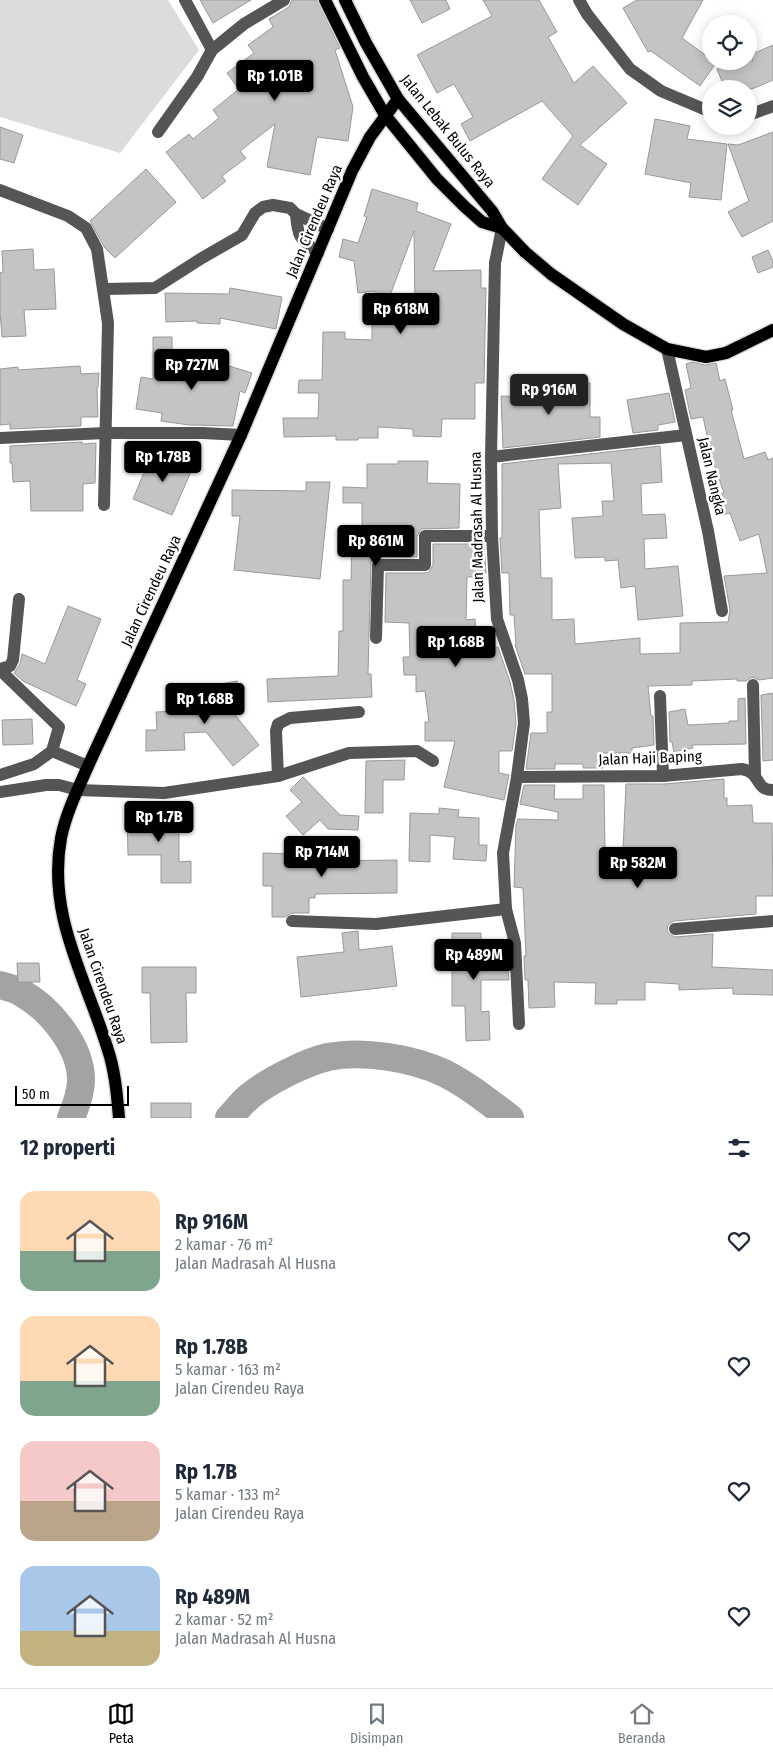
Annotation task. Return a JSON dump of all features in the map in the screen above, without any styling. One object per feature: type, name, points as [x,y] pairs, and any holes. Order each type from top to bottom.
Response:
[{"type":"main road","name":"Jalan Lebak Bulus Raya","points":[[325,0],[363,77],[385,114],[437,178],[464,206],[482,222],[502,228]]},
{"type":"main road","name":"Jalan Lebak Bulus Raya","points":[[345,0],[366,43],[398,99],[492,211],[502,228],[532,258],[623,324],[667,349],[706,357],[726,353],[773,330]]},
{"type":"main road","name":"Jalan Cirendeu Raya","points":[[120,1118],[117,1090],[108,1048],[75,961],[61,910],[58,871],[62,838],[69,810],[241,436],[352,171],[370,137],[385,114],[398,99]]},
{"type":"street","points":[[185,0],[212,50]]},
{"type":"street","points":[[158,132],[212,50],[244,24],[284,0]]},
{"type":"street","points":[[578,0],[630,69],[662,92],[702,108]]},
{"type":"street","points":[[757,112],[773,106]]},
{"type":"street","points":[[0,190],[68,216],[86,228],[97,249],[108,323],[104,505]]},
{"type":"street","points":[[104,289],[155,288],[242,235],[255,213],[263,207],[281,205],[290,208],[296,214],[328,229]]},
{"type":"street","points":[[296,214],[300,239],[318,253]]},
{"type":"street","name":"Jalan Madrasah Al Husna","points":[[502,228],[495,263],[492,536],[496,619],[518,680],[524,723],[517,777],[502,853],[506,909],[515,943],[519,1024]]},
{"type":"street","name":"Jalan Nangka","points":[[667,349],[708,531],[722,611]]},
{"type":"street","points":[[0,438],[105,433],[202,433],[241,436]]},
{"type":"street","points":[[492,457],[686,435]]},
{"type":"street","points":[[376,638],[378,565],[426,565],[426,536],[492,536]]},
{"type":"street","points":[[0,776],[34,764],[52,751],[59,727],[0,669],[10,666],[12,660],[19,598]]},
{"type":"street","points":[[753,685],[755,774],[761,786],[765,789],[773,790]]},
{"type":"street","points":[[660,696],[663,776]]},
{"type":"street","points":[[278,776],[276,731],[278,724],[290,718],[359,712]]},
{"type":"street","points":[[52,751],[88,766]]},
{"type":"street","points":[[0,792],[46,785],[78,790],[164,793],[278,776],[349,753],[417,751],[432,761]]},
{"type":"street","name":"Jalan Haji Baping","points":[[517,777],[663,776],[742,769],[755,774]]},
{"type":"street","points":[[292,921],[376,924],[506,909]]},
{"type":"street","points":[[674,929],[773,921]]},
{"type":"shaded area","points":[[0,0],[168,0],[199,50],[120,153],[0,117]]},
{"type":"building","points":[[200,0],[251,0],[213,23]]},
{"type":"building","points":[[292,0],[317,0],[340,48],[335,50],[353,107],[348,141],[317,137],[310,175],[267,167],[275,124],[240,151],[246,158],[222,176],[226,181],[203,199],[166,152],[189,134],[193,139],[219,118],[213,110],[239,89],[227,73],[254,53],[248,45],[273,27],[269,19],[289,7]]},
{"type":"building","points":[[410,0],[446,0],[450,9],[422,23]]},
{"type":"building","points":[[483,0],[539,0],[557,32],[548,37],[574,83],[593,66],[627,103],[580,145],[607,164],[578,205],[542,179],[573,136],[542,101],[470,141],[461,124],[473,117],[454,84],[437,93],[417,55],[492,16]]},
{"type":"building","points":[[637,0],[703,0],[682,38],[702,52],[702,70],[711,70],[704,80],[702,80],[700,86],[651,51],[648,52],[623,8]]},
{"type":"building","points":[[773,45],[773,80],[757,87],[757,80],[721,80],[717,70],[757,70],[757,52]]},
{"type":"building","points":[[655,119],[690,126],[687,139],[727,144],[721,200],[689,197],[691,183],[645,174]]},
{"type":"building","points":[[0,127],[23,135],[14,163],[0,159]]},
{"type":"building","points":[[773,132],[773,221],[742,237],[728,212],[749,201],[728,144],[738,145]]},
{"type":"building","points":[[146,169],[176,202],[115,258],[105,248],[90,221]]},
{"type":"building","points":[[372,189],[418,203],[416,211],[451,224],[433,271],[481,270],[481,288],[486,288],[484,383],[475,383],[475,419],[442,419],[441,437],[413,436],[413,429],[378,427],[378,438],[336,440],[336,436],[284,437],[283,418],[318,418],[319,393],[298,393],[299,380],[322,380],[323,332],[345,332],[345,339],[372,340],[372,299],[375,291],[358,293],[354,261],[339,257],[343,239],[358,243],[367,217],[364,216]],"holes":[[[414,231],[415,309],[385,309]]]},
{"type":"building","points":[[33,249],[34,270],[54,269],[56,309],[24,310],[26,336],[2,337],[0,273],[3,272],[2,251]]},
{"type":"building","points":[[768,250],[773,261],[773,267],[758,273],[752,257]]},
{"type":"building","points":[[230,288],[282,297],[276,329],[220,318],[220,324],[197,323],[197,321],[166,322],[165,293],[229,294]]},
{"type":"building","points":[[153,337],[172,337],[172,379],[195,383],[199,359],[226,362],[226,365],[252,373],[245,393],[240,391],[233,426],[189,425],[161,421],[162,413],[136,409],[141,377],[153,379]]},
{"type":"building","points":[[692,362],[705,365],[716,363],[720,381],[725,379],[744,459],[765,452],[768,460],[773,458],[773,678],[759,680],[752,677],[746,681],[737,681],[737,679],[692,681],[692,685],[648,686],[651,716],[653,716],[654,745],[632,748],[632,753],[603,753],[603,768],[583,768],[583,764],[555,764],[555,769],[526,769],[531,733],[547,733],[547,712],[552,712],[552,674],[525,674],[515,645],[514,615],[510,615],[509,573],[502,573],[500,538],[502,538],[502,464],[660,446],[662,482],[641,484],[642,515],[665,514],[667,538],[644,539],[645,569],[678,566],[683,616],[638,620],[635,586],[621,588],[618,560],[605,561],[605,557],[575,558],[572,518],[603,516],[602,501],[614,501],[611,463],[558,464],[561,508],[539,510],[541,578],[552,578],[552,620],[574,619],[575,644],[640,638],[640,654],[680,653],[680,623],[728,622],[730,610],[724,576],[767,573],[759,534],[740,541],[730,513],[718,516],[712,496],[724,493],[712,458],[703,417],[691,419],[685,390],[691,388],[686,364]]},
{"type":"building","points":[[80,366],[81,374],[99,373],[97,387],[98,417],[81,417],[81,426],[10,429],[10,424],[0,425],[0,369],[18,367],[18,370]]},
{"type":"building","points":[[554,383],[590,383],[590,417],[600,417],[600,437],[503,448],[501,396],[534,397],[534,388],[554,388]]},
{"type":"building","points":[[669,393],[675,422],[658,425],[658,430],[633,433],[627,400]]},
{"type":"building","points":[[82,442],[82,444],[96,443],[95,483],[83,484],[83,511],[31,511],[30,481],[13,482],[10,446]]},
{"type":"building","points":[[153,451],[193,467],[172,515],[133,499]]},
{"type":"building","points":[[398,461],[428,461],[427,483],[460,484],[459,528],[421,529],[417,536],[417,557],[378,557],[371,561],[368,674],[371,674],[372,697],[268,702],[267,679],[338,676],[339,631],[343,631],[343,580],[351,580],[352,538],[362,538],[362,503],[343,503],[343,487],[367,488],[367,464],[398,464]]},
{"type":"building","points":[[306,482],[330,482],[320,579],[234,570],[240,516],[232,516],[232,490],[306,491]]},
{"type":"building","points":[[433,544],[484,544],[486,573],[484,573],[484,576],[467,577],[466,620],[475,619],[477,650],[498,647],[514,700],[516,723],[512,751],[499,751],[499,773],[509,775],[504,800],[444,787],[455,741],[425,741],[425,722],[429,722],[425,691],[416,692],[416,675],[404,675],[403,657],[410,657],[409,623],[385,622],[386,573],[429,572],[433,565]]},
{"type":"building","points":[[68,606],[101,619],[77,680],[86,684],[76,706],[23,681],[14,673],[20,664],[22,654],[45,664]]},
{"type":"building","points":[[237,681],[240,699],[225,702],[259,745],[233,766],[206,732],[184,733],[185,750],[146,751],[146,730],[157,730],[156,712],[202,710],[198,688]]},
{"type":"building","points":[[773,693],[773,760],[763,761],[761,695]]},
{"type":"building","points":[[745,698],[746,744],[692,745],[693,748],[674,752],[672,742],[670,742],[669,712],[685,709],[688,725],[729,723],[729,721],[738,721],[738,699]]},
{"type":"building","points":[[32,719],[33,744],[3,745],[2,720]]},
{"type":"building","points":[[405,760],[404,780],[383,780],[383,813],[365,813],[366,761]]},
{"type":"building","points":[[303,777],[340,815],[359,816],[358,830],[328,829],[320,820],[303,835],[286,816],[302,802],[290,790]]},
{"type":"building","points":[[724,779],[724,798],[727,798],[727,806],[752,805],[753,823],[772,823],[773,896],[756,896],[756,914],[674,921],[668,925],[667,930],[669,934],[675,937],[713,934],[712,967],[773,970],[773,995],[733,994],[733,988],[679,990],[679,984],[645,982],[645,1000],[617,1000],[617,1004],[595,1004],[596,983],[554,982],[555,1007],[529,1008],[528,980],[525,980],[524,956],[526,956],[523,888],[514,887],[516,825],[518,819],[558,820],[558,812],[520,804],[524,785],[555,785],[554,799],[583,799],[583,785],[604,785],[605,850],[623,850],[626,784],[664,784]]},
{"type":"building","points":[[439,808],[459,810],[458,817],[479,818],[479,845],[487,845],[486,861],[453,859],[455,837],[430,835],[430,862],[409,861],[410,813],[439,814]]},
{"type":"building","points":[[179,812],[179,862],[191,861],[191,883],[161,883],[161,855],[128,855],[127,813]]},
{"type":"building","points":[[294,850],[334,851],[334,861],[397,860],[397,893],[315,894],[315,898],[309,898],[309,913],[292,913],[285,917],[272,917],[272,886],[263,886],[263,853],[294,854]]},
{"type":"building","points":[[358,931],[359,950],[392,946],[397,986],[301,997],[297,957],[344,952],[342,933]]},
{"type":"building","points":[[452,933],[481,933],[481,956],[507,956],[509,980],[481,980],[481,1012],[489,1011],[490,1040],[466,1041],[465,1006],[452,1006]]},
{"type":"building","points":[[17,963],[39,963],[40,982],[18,982]]},
{"type":"building","points":[[142,967],[196,967],[196,993],[186,993],[187,1042],[151,1043],[150,993],[142,993]]},
{"type":"building","points":[[151,1103],[191,1103],[191,1118],[151,1118]]},
{"type":"waterway","points":[[0,985],[17,990],[33,1000],[53,1019],[70,1042],[80,1067],[81,1080],[79,1095],[71,1118]]},
{"type":"waterway","points":[[229,1118],[250,1096],[288,1073],[328,1057],[356,1054],[387,1057],[417,1063],[444,1073],[478,1094],[510,1118]]}]
